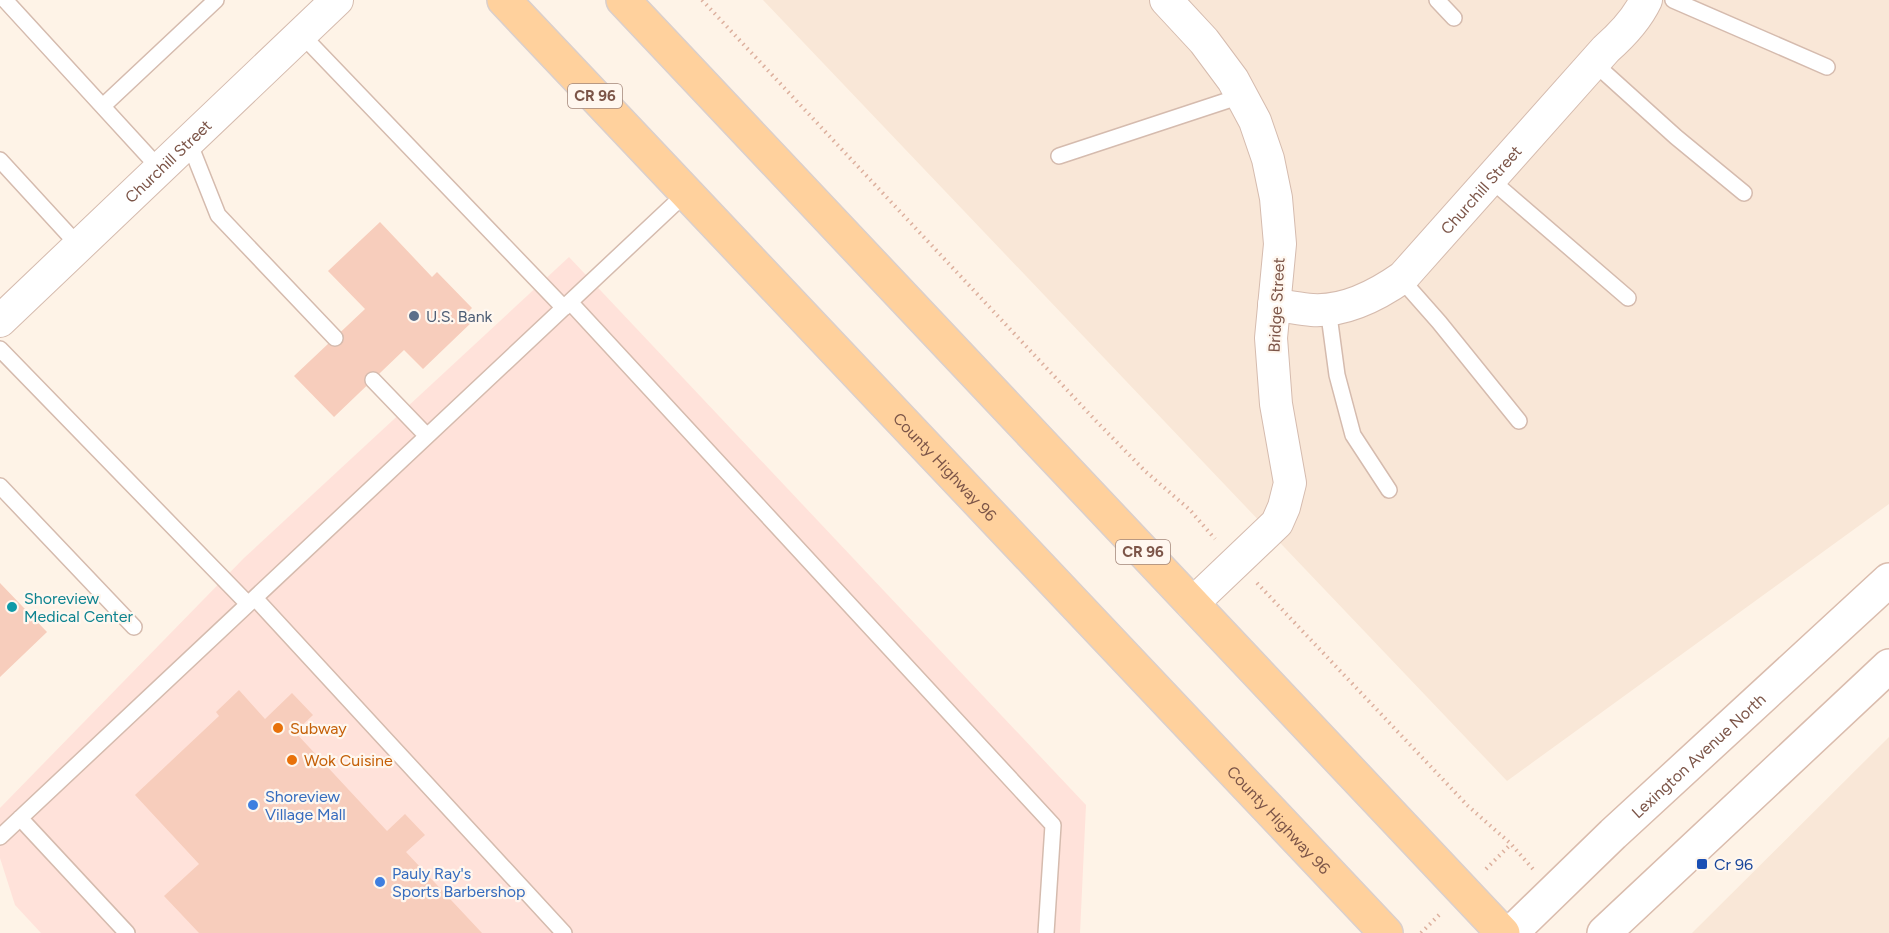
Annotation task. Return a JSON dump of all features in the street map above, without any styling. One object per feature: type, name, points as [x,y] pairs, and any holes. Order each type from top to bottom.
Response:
[{"type":"main road","name":"County Highway 96","points":[[504,0],[1386,933]]},
{"type":"main road","name":"CR 96","points":[[623,0],[1503,933]]},
{"type":"main road","name":"Lexington Avenue North","points":[[1511,933],[1613,834],[1889,580]]},
{"type":"main road","points":[[1604,933],[1889,666]]},
{"type":"street","name":"Churchill Street","points":[[0,321],[337,0]]},
{"type":"street","name":"Bridge Street","points":[[1166,0],[1204,40],[1233,80],[1255,121],[1268,159],[1276,198],[1280,244],[1271,338],[1276,404],[1290,483],[1284,507],[1276,524],[1192,604]]},
{"type":"street","name":"Churchill Street","points":[[1274,304],[1314,310],[1345,306],[1376,295],[1401,279],[1594,63],[1621,36],[1646,0]]},
{"type":"lane","points":[[5,0],[160,169]]},
{"type":"lane","points":[[103,106],[216,0]]},
{"type":"lane","points":[[1437,0],[1454,18]]},
{"type":"lane","points":[[1672,0],[1827,67]]},
{"type":"lane","points":[[301,34],[567,305],[1053,825],[1046,933]]},
{"type":"lane","points":[[1594,63],[1676,137],[1744,193]]},
{"type":"lane","points":[[1059,156],[1241,96]]},
{"type":"lane","points":[[189,142],[218,215],[335,338]]},
{"type":"lane","points":[[0,160],[80,246]]},
{"type":"lane","points":[[1490,179],[1628,298]]},
{"type":"lane","points":[[0,837],[686,193]]},
{"type":"lane","points":[[1401,279],[1519,421]]},
{"type":"lane","points":[[1329,308],[1337,375],[1353,435],[1389,490]]},
{"type":"lane","points":[[0,349],[251,601],[564,933]]},
{"type":"lane","points":[[373,380],[427,436]]},
{"type":"lane","points":[[0,486],[134,627]]},
{"type":"lane","points":[[20,818],[127,933]]},
{"type":"path","points":[[702,0],[1097,422],[1145,471],[1190,510],[1218,543]]},
{"type":"path","points":[[1259,584],[1468,806],[1511,844]]},
{"type":"shaded area","points":[[763,0],[1889,0],[1889,504],[1507,781]]},
{"type":"shaded area","points":[[569,257],[1086,805],[1080,933],[41,933],[15,905],[0,858],[0,808],[244,558]]},
{"type":"shaded area","points":[[1889,737],[1889,933],[1692,933]]},
{"type":"building","name":"U.S. Bank","points":[[380,222],[432,277],[437,272],[472,308],[467,313],[474,320],[423,369],[404,350],[334,417],[294,376],[365,309],[328,271]]},
{"type":"building","name":"Shoreview Medical Center","points":[[0,583],[47,632],[0,677]]},
{"type":"building","name":"Shoreview Village Mall","points":[[239,690],[265,719],[292,693],[313,715],[295,732],[387,831],[405,814],[425,835],[406,852],[482,933],[199,933],[164,896],[199,864],[135,795],[219,716],[216,712]]},
{"type":"place","name":"U.S. Bank","points":[[414,316]]},
{"type":"place","name":"Shoreview Medical Center","points":[[12,607]]},
{"type":"place","name":"Subway","points":[[278,728]]},
{"type":"place","name":"Wok Cuisine","points":[[292,760]]},
{"type":"place","name":"Shoreview Village Mall","points":[[253,805]]},
{"type":"place","name":"Cr 96","points":[[1702,864]]},
{"type":"place","name":"Pauly Ray's Sports Barbershop","points":[[380,882]]}]
